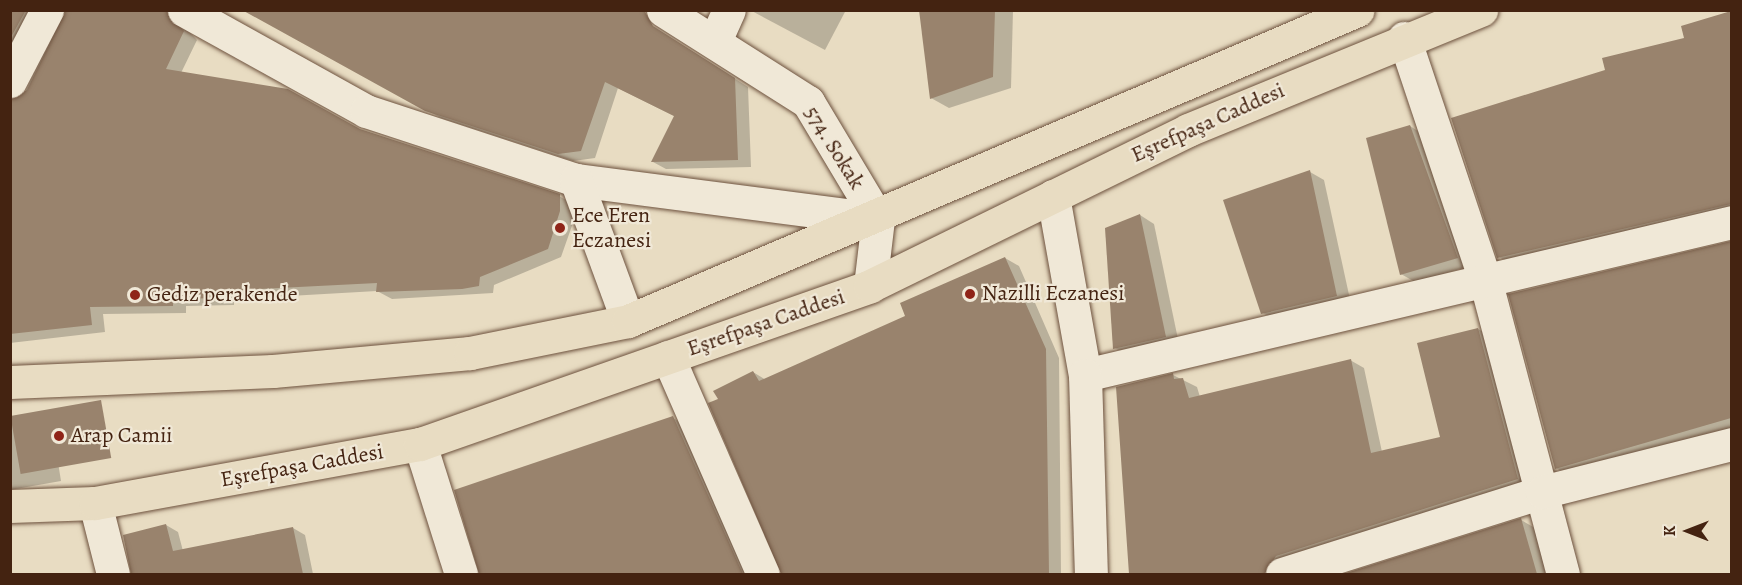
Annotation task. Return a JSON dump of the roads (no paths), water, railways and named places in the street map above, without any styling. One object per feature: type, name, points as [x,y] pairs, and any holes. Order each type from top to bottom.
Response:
[{"type":"main road","name":"Eşrefpaşa Caddesi","points":[[10,382],[273,371],[470,353],[628,321],[878,219],[1358,10]]},
{"type":"main road","name":"Eşrefpaşa Caddesi","points":[[10,506],[95,503],[420,444],[870,286],[1188,130],[1404,38],[1481,10]]},
{"type":"street","points":[[10,81],[47,10]]},
{"type":"street","points":[[184,10],[366,111],[576,180],[878,219],[870,286]]},
{"type":"street","name":"574. Sokak","points":[[663,10],[808,102],[878,219]]},
{"type":"street","points":[[715,41],[729,10]]},
{"type":"street","points":[[1404,38],[1486,283],[1563,574]]},
{"type":"street","points":[[576,180],[628,321]]},
{"type":"street","points":[[1053,196],[1085,375],[1091,574]]},
{"type":"street","points":[[1085,375],[1486,283],[1731,222]]},
{"type":"street","points":[[668,357],[763,574]]},
{"type":"street","points":[[420,444],[460,574]]},
{"type":"street","points":[[1282,574],[1542,492],[1731,444]]},
{"type":"street","points":[[95,503],[113,574]]},
{"type":"place","name":"Ece Eren Eczanesi","points":[[560,228]]},
{"type":"place","name":"Nazilli Eczanesi","points":[[970,294]]},
{"type":"place","name":"Gediz perakende","points":[[135,295]]},
{"type":"place","name":"Arap Camii","points":[[59,436]]}]
